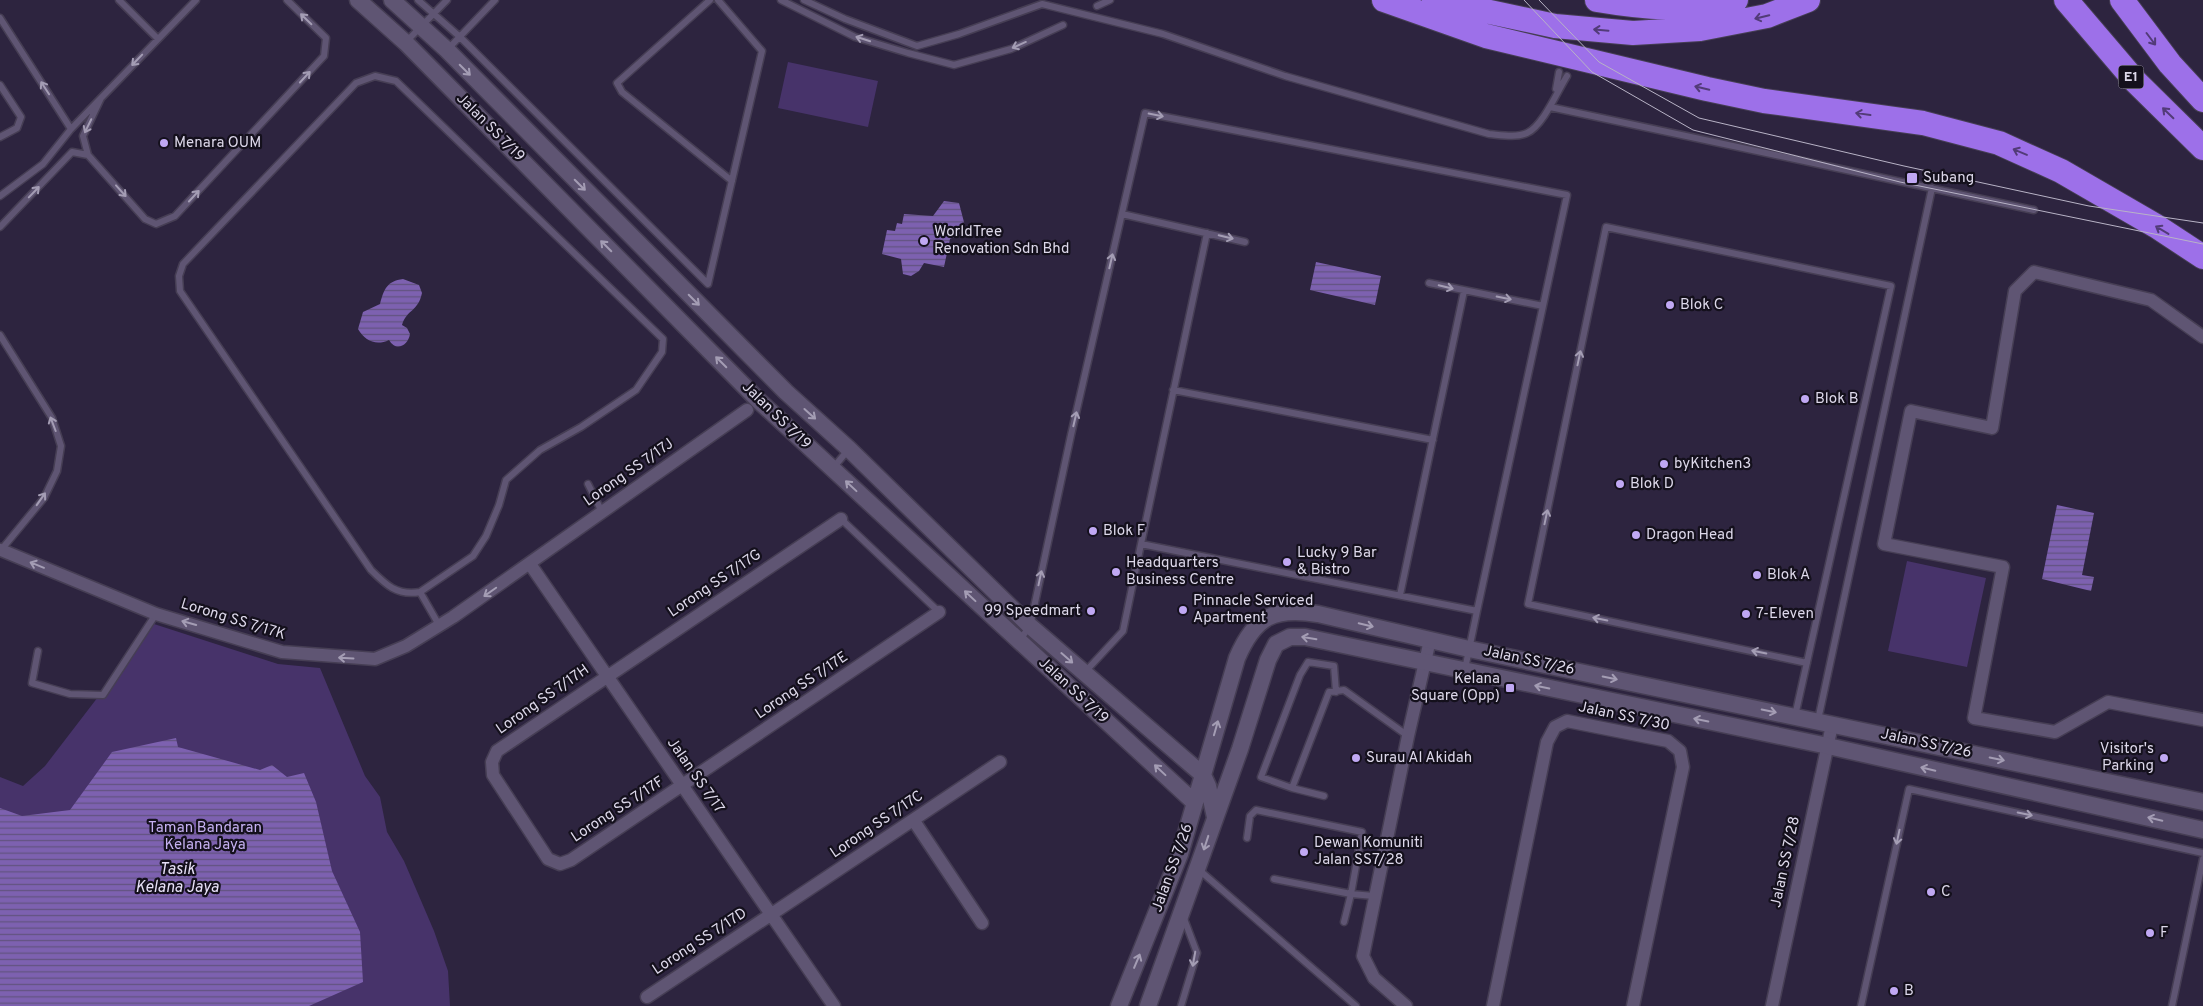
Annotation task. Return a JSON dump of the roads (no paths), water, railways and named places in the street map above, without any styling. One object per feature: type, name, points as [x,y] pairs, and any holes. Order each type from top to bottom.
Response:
[{"type":"highway","points":[[1384,0],[1486,36],[1698,86],[1764,101],[1923,123],[1998,143],[2062,171],[2156,226],[2203,257]]},
{"type":"highway","points":[[1434,0],[1555,26],[1633,33],[1700,30],[1767,16],[1808,0]]},
{"type":"highway","points":[[1597,0],[1638,7],[1708,7],[1736,0]]},
{"type":"highway","name":"E1","points":[[2066,0],[2136,82],[2203,148]]},
{"type":"highway","name":"E1","points":[[2122,0],[2170,64],[2203,100]]},
{"type":"street","name":"Jalan SS 7/19","points":[[358,0],[406,43],[758,400],[1195,803]]},
{"type":"street","name":"Jalan SS 7/19","points":[[392,0],[446,50],[786,392],[849,449],[1030,626],[1202,775],[1211,795],[1215,817]]},
{"type":"street","points":[[2203,337],[2151,300],[2034,272],[2015,291],[1992,428],[1911,412],[1884,544],[2003,567],[1974,718],[2055,732],[2108,702],[2203,720]]},
{"type":"street","name":"Lorong SS 7/17J","points":[[530,564],[747,410]]},
{"type":"street","name":"Lorong SS 7/17G","points":[[607,676],[842,519]]},
{"type":"street","name":"Lorong SS 7/17K","points":[[0,550],[156,614],[282,652],[375,659],[406,646],[453,617],[530,564]]},
{"type":"street","name":"Jalan SS 7/17","points":[[530,564],[834,1006]]},
{"type":"street","name":"Jalan SS 7/26","points":[[1119,1006],[1168,886],[1195,803],[1237,658],[1246,637],[1259,623],[1277,613],[1296,610],[1318,614],[1469,649],[2203,802]]},
{"type":"street","name":"Lorong SS 7/17E","points":[[683,787],[939,612]]},
{"type":"street","name":"Jalan SS 7/26","points":[[1148,1006],[1198,869],[1268,660],[1276,644],[1290,637],[1305,637],[1828,746],[2203,830]]},
{"type":"street","points":[[1406,1006],[1374,978],[1362,956],[1430,640]]},
{"type":"street","name":"Lorong SS 7/17H","points":[[571,860],[560,864],[548,859],[493,776],[492,762],[497,751],[607,676]]},
{"type":"street","name":"Jalan SS 7/30","points":[[1493,1006],[1547,742],[1555,727],[1567,721],[1668,741],[1680,750],[1683,767],[1634,1006]]},
{"type":"street","name":"Jalan SS 7/28","points":[[1772,1006],[1828,746],[1825,723]]},
{"type":"street","name":"Lorong SS 7/17C","points":[[771,915],[1000,762]]},
{"type":"street","points":[[1195,803],[1211,795],[1228,781]]},
{"type":"street","name":"Lorong SS 7/17F","points":[[571,860],[683,787]]},
{"type":"street","points":[[914,821],[982,923]]},
{"type":"street","name":"Lorong SS 7/17D","points":[[648,999],[771,915]]},
{"type":"lane","points":[[119,0],[158,39]]},
{"type":"lane","points":[[0,196],[43,164],[71,129],[196,0]]},
{"type":"lane","points":[[101,98],[83,136],[88,155],[145,219],[156,224],[175,216],[324,56],[326,38],[287,0]]},
{"type":"lane","points":[[418,0],[460,37],[708,284],[762,51],[718,0]]},
{"type":"lane","points":[[406,43],[447,0]]},
{"type":"lane","points":[[446,50],[495,0]]},
{"type":"lane","points":[[710,0],[617,83],[622,92],[732,181]]},
{"type":"lane","points":[[780,0],[855,37],[954,65],[1011,49],[1063,25]]},
{"type":"lane","points":[[804,0],[845,19],[917,46],[959,34],[1042,4],[1163,34],[1285,76],[1489,134],[1509,136],[1528,133],[1543,118],[1567,76]]},
{"type":"lane","points":[[1097,6],[1110,0]]},
{"type":"lane","points":[[0,18],[71,129]]},
{"type":"lane","points":[[1555,96],[1559,72]]},
{"type":"lane","points":[[375,76],[396,81],[663,339],[662,352],[636,390],[581,427],[540,450],[506,480],[499,505],[486,536],[473,556],[420,592],[412,593],[390,588],[371,570],[180,291],[179,276],[183,264],[356,83],[375,76]]},
{"type":"lane","points":[[0,85],[21,117],[16,128],[0,137]]},
{"type":"lane","points":[[1550,107],[2034,210]]},
{"type":"lane","points":[[1019,641],[1030,626],[1071,435],[1145,113],[1567,194],[1464,671]]},
{"type":"lane","points":[[0,227],[72,152],[88,155]]},
{"type":"lane","points":[[1825,723],[1932,188]]},
{"type":"lane","points":[[1122,214],[1245,242]]},
{"type":"lane","points":[[1795,717],[1891,286],[1606,227],[1528,604],[1807,663]]},
{"type":"lane","points":[[1084,673],[1123,631],[1207,233]]},
{"type":"lane","points":[[1428,282],[1543,306]]},
{"type":"lane","points":[[1400,595],[1464,291]]},
{"type":"lane","points":[[0,335],[52,418],[61,446],[57,471],[44,498],[0,550]]},
{"type":"lane","points":[[1174,390],[1433,440]]},
{"type":"lane","points":[[832,469],[849,449]]},
{"type":"lane","points":[[588,484],[602,512]]},
{"type":"lane","points":[[842,519],[939,612]]},
{"type":"lane","points":[[1141,544],[1477,611]]},
{"type":"lane","points":[[420,592],[439,625]]},
{"type":"lane","points":[[38,651],[32,683],[70,694],[103,695],[156,614]]},
{"type":"lane","points":[[1324,796],[1292,788],[1261,777],[1300,675],[1308,662],[1334,666],[1336,692]]},
{"type":"lane","points":[[1292,788],[1329,692],[1344,690],[1408,736]]},
{"type":"lane","points":[[1861,1006],[1909,789],[2203,854]]},
{"type":"lane","points":[[1247,838],[1250,816],[1256,810],[1362,832],[1344,922]]},
{"type":"lane","points":[[2172,1006],[2203,859]]},
{"type":"lane","points":[[1198,869],[1356,1006]]},
{"type":"lane","points":[[1274,879],[1351,894],[1374,896]]},
{"type":"lane","points":[[1181,1006],[1197,953],[1182,913]]},
{"type":"water","points":[[944,201],[959,203],[965,226],[961,234],[950,239],[944,267],[924,263],[919,271],[911,276],[903,274],[901,259],[882,254],[887,230],[895,231],[897,223],[902,224],[904,214],[933,216]]},
{"type":"water","points":[[1316,262],[1381,276],[1375,305],[1310,290]]},
{"type":"water","points":[[403,279],[419,285],[422,293],[418,304],[402,325],[407,328],[410,334],[407,342],[398,347],[389,340],[375,342],[367,339],[358,329],[363,312],[380,304],[387,287],[393,282]]},
{"type":"water","points":[[2057,505],[2094,513],[2082,575],[2094,577],[2091,591],[2042,579]]},
{"type":"water","name":"Tasik Kelana Jaya","points":[[176,738],[178,747],[260,770],[272,765],[287,777],[304,773],[316,802],[332,871],[360,932],[363,982],[309,1006],[0,1006],[0,808],[22,816],[70,810],[112,752]]},
{"type":"tram line","points":[[1524,0],[1592,72],[1693,130],[1900,182],[2203,244]]},
{"type":"tram line","points":[[1539,0],[1599,62],[1699,118],[1904,166],[2089,206],[2203,223]]},
{"type":"place","name":"Menara OUM","points":[[164,143]]},
{"type":"place","name":"Subang","points":[[1912,178]]},
{"type":"place","name":"WorldTree Renovation Sdn Bhd","points":[[924,241]]},
{"type":"place","name":"Blok C","points":[[1670,305]]},
{"type":"place","name":"Blok B","points":[[1805,399]]},
{"type":"place","name":"byKitchen3","points":[[1664,464]]},
{"type":"place","name":"Blok D","points":[[1620,484]]},
{"type":"place","name":"Blok F","points":[[1093,531]]},
{"type":"place","name":"Dragon Head","points":[[1636,535]]},
{"type":"place","name":"Lucky 9 Bar & Bistro","points":[[1287,562]]},
{"type":"place","name":"Headquarters Business Centre","points":[[1116,572]]},
{"type":"place","name":"Blok A","points":[[1757,575]]},
{"type":"place","name":"Pinnacle Serviced Apartment","points":[[1183,610]]},
{"type":"place","name":"99 Speedmart","points":[[1091,611]]},
{"type":"place","name":"7-Eleven","points":[[1746,614]]},
{"type":"place","name":"Kelana Square (Opp)","points":[[1510,688]]},
{"type":"place","name":"Surau Al Akidah","points":[[1356,758]]},
{"type":"place","name":"Visitor's Parking","points":[[2164,758]]},
{"type":"place","name":"Dewan Komuniti Jalan SS7/28","points":[[1304,852]]},
{"type":"place","name":"C","points":[[1931,892]]},
{"type":"place","name":"F","points":[[2150,933]]},
{"type":"place","name":"B","points":[[1894,991]]},
{"type":"park label","name":"Taman Bandaran Kelana Jaya","points":[[205,836]]}]
